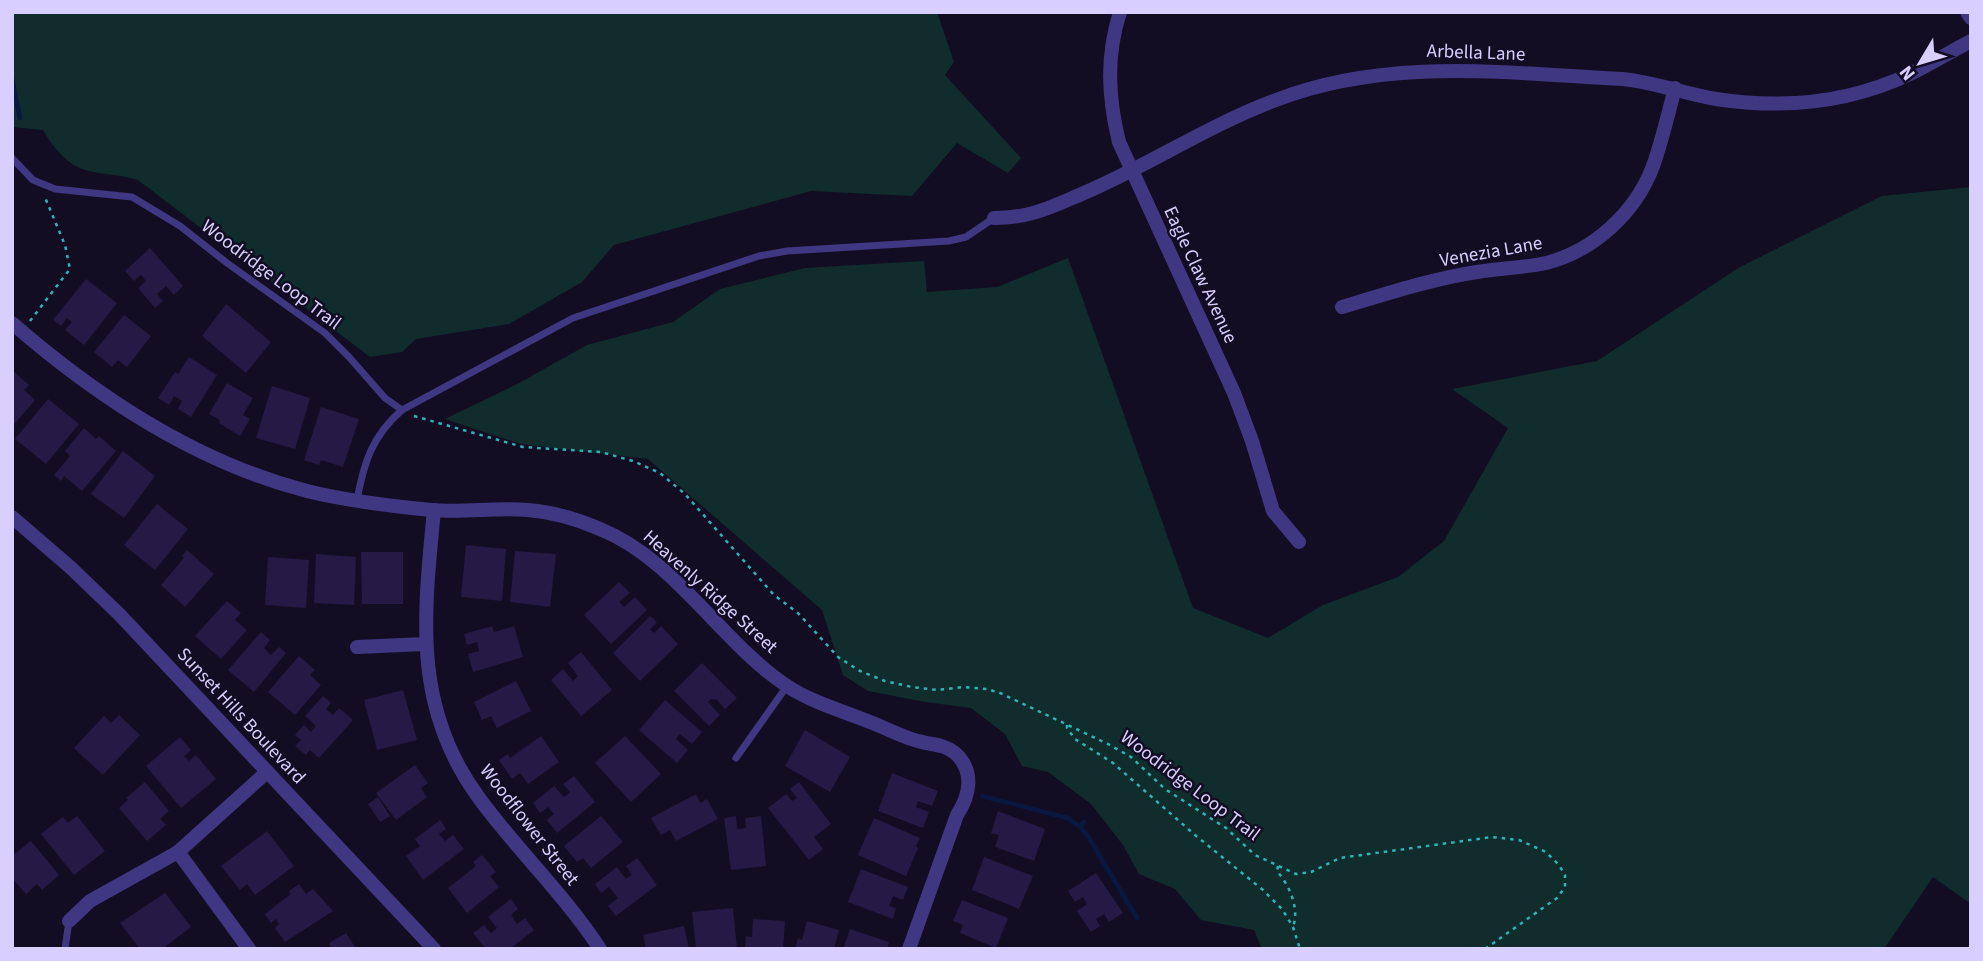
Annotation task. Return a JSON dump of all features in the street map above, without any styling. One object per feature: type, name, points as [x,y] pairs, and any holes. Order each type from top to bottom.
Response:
[{"type":"street","name":"Eagle Claw Avenue","points":[[1120,12],[1110,56],[1109,84],[1112,114],[1119,142],[1234,393],[1273,511],[1299,542]]},
{"type":"street","points":[[1967,12],[1971,18]]},
{"type":"street","name":"Arbella Lane","points":[[993,218],[1018,218],[1035,214],[1131,171],[1238,116],[1276,100],[1316,87],[1361,77],[1401,71],[1445,69],[1647,81],[1713,98],[1750,103],[1815,102],[1881,86],[1971,41]]},
{"type":"street","name":"Venezia Lane","points":[[1342,307],[1447,278],[1548,262],[1594,241],[1615,224],[1643,189],[1653,166],[1675,88]]},
{"type":"street","name":"Heavenly Ridge Street","points":[[18,327],[99,391],[141,418],[193,446],[269,480],[309,492],[357,501],[433,510],[526,510],[574,519],[603,530],[627,542],[653,561],[787,686],[810,698],[918,741],[946,747],[965,765],[969,790],[957,815],[909,949]]},
{"type":"street","name":"Woodflower Street","points":[[433,510],[425,644],[436,709],[478,797],[600,949]]},
{"type":"street","name":"Sunset Hills Boulevard","points":[[12,517],[119,614],[434,949]]},
{"type":"street","points":[[357,647],[425,644]]},
{"type":"street","points":[[69,921],[90,901],[178,852],[267,772]]},
{"type":"street","points":[[178,852],[249,949]]},
{"type":"lane","name":"Woodridge Loop Trail","points":[[12,158],[33,180],[55,189],[132,197],[157,211],[325,333],[385,398],[402,410]]},
{"type":"lane","points":[[357,501],[373,443],[381,430],[402,410],[573,318],[740,262],[787,251],[949,242],[966,237],[993,218]]},
{"type":"lane","points":[[736,758],[787,686]]},
{"type":"lane","points":[[65,949],[69,921]]},
{"type":"path","points":[[18,327],[69,269],[65,245],[44,197],[46,185]]},
{"type":"path","name":"Woodridge Loop Trail","points":[[402,410],[420,419],[460,427],[523,447],[601,452],[633,461],[660,473],[685,494],[715,526],[774,595],[798,613],[838,657],[860,671],[885,681],[912,687],[937,690],[964,687],[987,689],[1068,725],[1130,757],[1165,789],[1226,828],[1255,855],[1296,874],[1311,872],[1340,858],[1492,837],[1519,840],[1546,852],[1565,875],[1565,887],[1557,898],[1485,949]]},
{"type":"path","points":[[1068,725],[1067,728],[1076,739],[1113,762],[1195,835],[1263,890],[1282,909],[1293,927],[1300,949]]},
{"type":"path","points":[[1278,866],[1277,871],[1291,893],[1294,904],[1296,920],[1293,927]]},
{"type":"green space","points":[[12,12],[937,12],[954,62],[945,75],[1021,158],[1008,173],[957,143],[912,196],[811,191],[614,245],[582,282],[509,324],[416,339],[402,352],[370,357],[138,180],[84,170],[64,157],[43,130],[12,127]]},
{"type":"green space","points":[[1971,187],[1971,904],[1933,877],[1884,949],[1262,949],[1254,930],[1201,920],[1175,889],[1139,874],[1123,845],[1091,804],[1048,772],[1022,766],[1005,734],[971,708],[868,691],[843,675],[822,610],[648,459],[521,444],[445,419],[519,383],[587,345],[673,322],[720,289],[805,268],[924,261],[927,292],[997,287],[1068,258],[1193,608],[1268,638],[1323,605],[1398,577],[1444,541],[1508,428],[1452,389],[1597,361],[1740,267],[1882,196]]},
{"type":"building","points":[[150,248],[183,286],[174,295],[166,286],[157,294],[163,301],[155,308],[138,288],[146,281],[141,275],[134,281],[125,271]]},
{"type":"building","points":[[86,279],[117,303],[84,345],[65,330],[72,322],[67,318],[61,326],[53,320]]},
{"type":"building","points":[[226,304],[271,342],[246,373],[202,336]]},
{"type":"building","points":[[124,315],[151,336],[127,367],[118,360],[112,367],[94,352]]},
{"type":"building","points":[[189,357],[217,375],[191,417],[178,409],[182,401],[174,396],[169,405],[158,398],[175,372],[178,374]]},
{"type":"building","points":[[12,370],[29,385],[24,390],[35,400],[12,427]]},
{"type":"building","points":[[227,383],[253,398],[243,415],[250,419],[240,436],[209,414]]},
{"type":"building","points":[[272,386],[310,398],[295,449],[256,438]]},
{"type":"building","points":[[48,399],[79,424],[46,464],[15,439]]},
{"type":"building","points":[[321,407],[359,419],[343,467],[321,460],[319,465],[304,460]]},
{"type":"building","points":[[84,428],[96,439],[99,436],[116,451],[82,491],[64,476],[61,481],[54,475],[70,456],[65,451]]},
{"type":"building","points":[[123,451],[155,476],[124,518],[91,494]]},
{"type":"building","points":[[157,504],[188,529],[155,570],[124,545]]},
{"type":"building","points":[[466,545],[506,549],[502,601],[461,597]]},
{"type":"building","points":[[187,550],[214,574],[185,607],[161,585],[184,558],[182,556]]},
{"type":"building","points":[[515,551],[556,554],[550,607],[510,602]]},
{"type":"building","points":[[361,552],[403,552],[403,604],[362,604]]},
{"type":"building","points":[[316,554],[356,557],[354,605],[314,603]]},
{"type":"building","points":[[268,557],[309,560],[306,608],[265,605]]},
{"type":"building","points":[[619,582],[630,593],[619,602],[624,607],[635,597],[647,610],[611,644],[584,615]]},
{"type":"building","points":[[227,601],[241,613],[235,620],[247,630],[221,659],[195,636]]},
{"type":"building","points":[[650,616],[657,622],[650,629],[654,633],[661,626],[678,644],[640,681],[613,653]]},
{"type":"building","points":[[492,626],[494,632],[514,626],[523,657],[473,672],[468,654],[479,651],[477,642],[467,645],[464,634]]},
{"type":"building","points":[[261,632],[270,640],[264,648],[271,655],[279,647],[286,653],[254,692],[228,670]]},
{"type":"building","points":[[581,652],[612,690],[581,716],[551,680],[563,669],[573,681],[578,676],[568,663]]},
{"type":"building","points":[[299,656],[315,670],[310,675],[321,685],[295,715],[268,692]]},
{"type":"building","points":[[702,663],[737,698],[725,709],[717,700],[711,699],[708,702],[720,715],[709,726],[674,691]]},
{"type":"building","points":[[516,681],[531,711],[497,728],[491,716],[482,720],[474,702]]},
{"type":"building","points":[[403,690],[417,740],[377,750],[364,700]]},
{"type":"building","points":[[323,696],[331,703],[326,709],[333,715],[339,708],[353,720],[319,758],[310,750],[306,755],[295,746],[301,740],[295,735],[304,725],[311,732],[316,726],[305,716]]},
{"type":"building","points":[[665,700],[702,732],[692,744],[680,734],[676,739],[688,750],[677,763],[639,730]]},
{"type":"building","points":[[119,715],[140,735],[103,775],[74,748],[104,716],[111,723]]},
{"type":"building","points":[[805,730],[850,757],[830,792],[785,766]]},
{"type":"building","points":[[541,736],[559,762],[528,784],[520,773],[512,779],[499,760],[508,754],[510,758]]},
{"type":"building","points":[[625,736],[661,774],[631,802],[595,763]]},
{"type":"building","points":[[180,737],[191,750],[184,756],[189,761],[196,755],[216,779],[181,808],[146,766]]},
{"type":"building","points":[[415,765],[428,783],[421,788],[427,797],[396,820],[376,793]]},
{"type":"building","points":[[892,773],[938,791],[932,806],[918,801],[916,807],[929,812],[923,828],[878,811]]},
{"type":"building","points":[[574,776],[595,802],[557,833],[547,820],[554,814],[548,807],[540,813],[533,803],[554,786],[564,797],[570,792],[563,784]]},
{"type":"building","points":[[145,782],[169,811],[160,819],[166,825],[147,841],[119,808],[128,800],[126,798]]},
{"type":"building","points":[[799,782],[831,824],[814,837],[823,849],[809,860],[768,808],[786,794],[792,801],[797,798],[790,789]]},
{"type":"building","points":[[696,794],[700,803],[707,799],[718,819],[676,841],[670,830],[661,835],[651,818]]},
{"type":"building","points":[[378,797],[390,816],[380,822],[368,804]]},
{"type":"building","points":[[998,811],[1045,829],[1034,861],[995,847],[999,835],[991,833]]},
{"type":"building","points":[[77,816],[105,851],[74,875],[41,834],[63,817],[68,823]]},
{"type":"building","points":[[601,816],[623,842],[591,868],[583,858],[577,862],[564,846]]},
{"type":"building","points":[[736,816],[737,829],[746,828],[745,818],[761,816],[766,866],[731,870],[724,818]]},
{"type":"building","points":[[874,818],[920,838],[906,876],[858,855]]},
{"type":"building","points":[[440,820],[446,829],[439,834],[445,841],[453,835],[464,849],[423,880],[406,856],[420,846],[415,839]]},
{"type":"building","points":[[267,831],[294,866],[255,895],[247,884],[240,890],[221,866]]},
{"type":"building","points":[[31,841],[59,875],[42,890],[37,884],[26,894],[12,878],[12,856]]},
{"type":"building","points":[[482,855],[496,872],[490,876],[499,887],[467,913],[448,888],[476,866],[473,862]]},
{"type":"building","points":[[984,857],[1033,876],[1019,909],[972,890]]},
{"type":"building","points":[[637,858],[657,885],[616,916],[608,906],[618,898],[609,887],[601,893],[595,884],[617,867],[626,879],[632,875],[626,866]]},
{"type":"building","points":[[861,869],[908,887],[903,900],[893,896],[889,906],[896,908],[893,919],[848,902]]},
{"type":"building","points":[[1096,873],[1123,913],[1109,922],[1104,914],[1096,919],[1100,926],[1091,932],[1077,911],[1087,904],[1083,897],[1075,902],[1068,891]]},
{"type":"building","points":[[299,884],[306,894],[313,889],[333,911],[285,942],[275,928],[279,924],[276,919],[271,923],[265,914],[291,894],[289,891]]},
{"type":"building","points":[[165,893],[191,927],[162,949],[140,949],[120,923]]},
{"type":"building","points":[[511,899],[518,909],[511,915],[517,924],[525,918],[534,930],[510,949],[486,949],[473,933],[484,925],[491,933],[497,928],[488,917]]},
{"type":"building","points":[[962,900],[1008,918],[996,948],[960,933],[963,925],[953,921]]},
{"type":"building","points":[[733,908],[737,949],[696,949],[692,912]]},
{"type":"building","points":[[753,919],[785,921],[783,949],[745,949],[746,936],[752,937]]},
{"type":"building","points":[[807,921],[839,930],[834,949],[795,949],[798,938],[802,940]]},
{"type":"building","points":[[684,926],[689,949],[646,949],[643,935]]},
{"type":"building","points":[[850,929],[889,942],[887,949],[843,949]]},
{"type":"building","points":[[346,933],[356,949],[327,949],[331,947],[329,943]]},
{"type":"waterway","points":[[12,78],[20,118]]},
{"type":"waterway","points":[[982,796],[1068,818],[1080,827],[1084,822]]},
{"type":"waterway","points":[[1080,827],[1137,918]]}]
